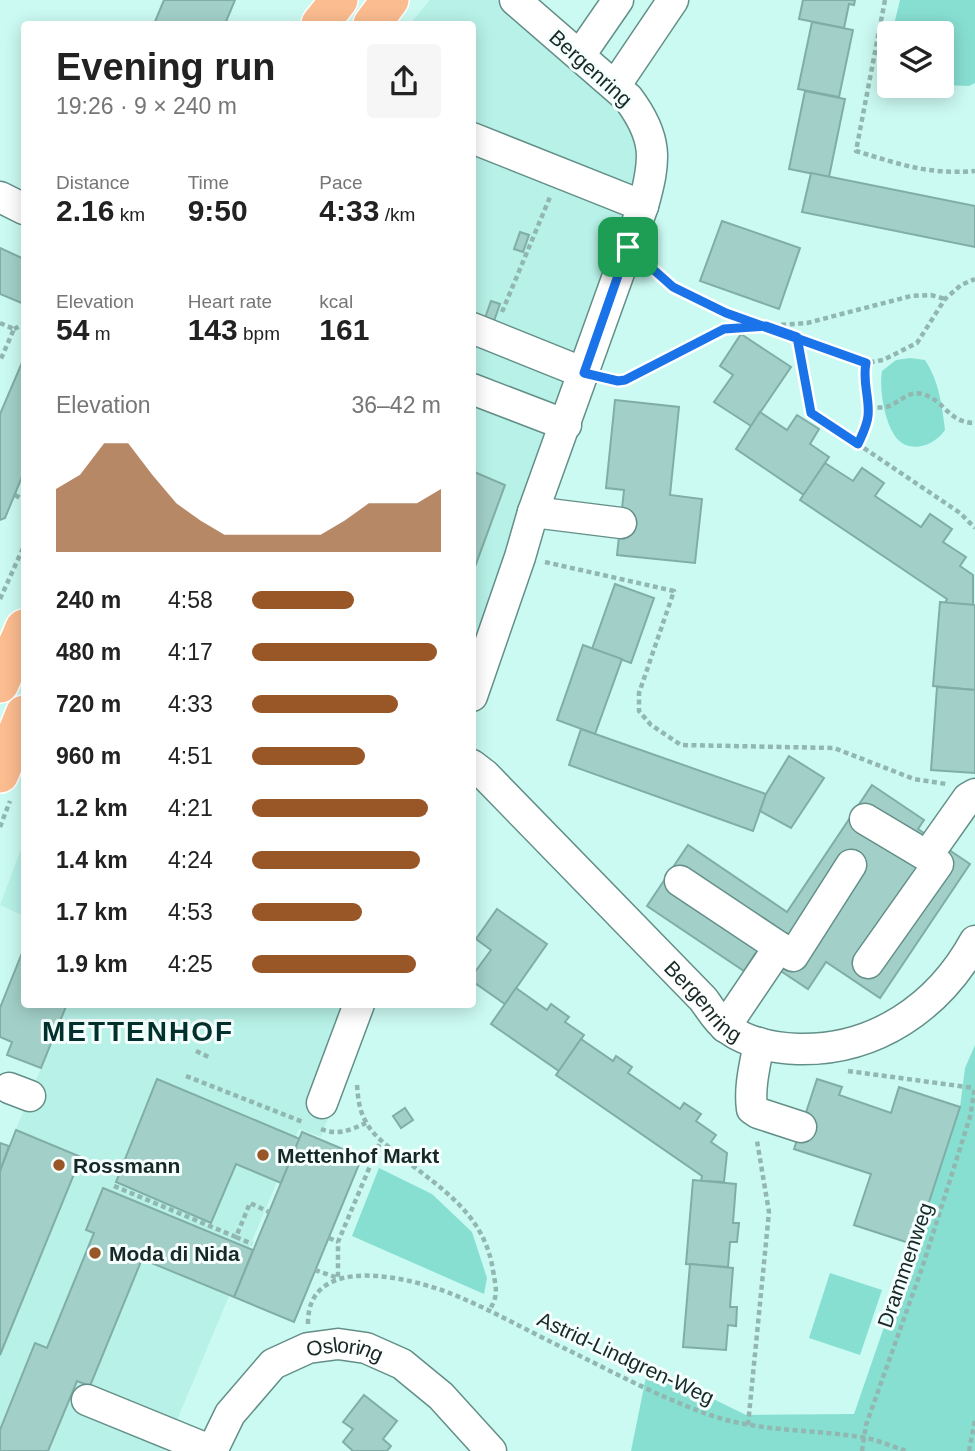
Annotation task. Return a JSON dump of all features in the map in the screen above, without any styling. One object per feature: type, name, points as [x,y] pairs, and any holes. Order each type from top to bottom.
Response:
[{"type":"main road","points":[[322,21],[340,0]]},
{"type":"main road","points":[[374,21],[390,0]]},
{"type":"main road","points":[[0,684],[21,635]]},
{"type":"main road","points":[[0,774],[21,722]]},
{"type":"street","name":"Bergenring","points":[[476,684],[533,512],[643,206],[652,175],[654,156],[648,132],[638,112],[615,86],[515,0]]},
{"type":"street","points":[[575,51],[603,0]]},
{"type":"street","points":[[575,51],[618,0]]},
{"type":"street","points":[[615,86],[673,0]]},
{"type":"street","points":[[476,140],[643,206]]},
{"type":"street","points":[[0,197],[21,208]]},
{"type":"street","points":[[482,332],[584,373]]},
{"type":"street","points":[[476,391],[566,425]]},
{"type":"street","points":[[533,512],[621,523]]},
{"type":"street","name":"Bergenring","points":[[476,768],[703,999],[742,1035],[788,1048],[809,1049],[856,1042],[894,1026],[931,1000],[948,981],[975,941]]},
{"type":"street","points":[[927,856],[968,798],[965,790]]},
{"type":"street","points":[[865,819],[938,863],[868,963]]},
{"type":"street","points":[[804,1118],[758,1113],[752,1099],[742,1035],[782,960],[793,956],[851,866]]},
{"type":"street","points":[[680,881],[782,960]]},
{"type":"street","points":[[315,1118],[357,1008]]},
{"type":"street","name":"Osloring","points":[[212,1451],[230,1414],[273,1364],[309,1348],[338,1344],[366,1348],[402,1364],[440,1396],[491,1451]]},
{"type":"street","points":[[87,1400],[212,1451]]},
{"type":"path","points":[[886,0],[856,151],[905,166],[947,173],[975,171]]},
{"type":"path","points":[[482,332],[561,173]]},
{"type":"path","points":[[628,247],[673,287],[726,313],[866,363],[883,360],[917,343],[946,299],[961,285],[975,279]]},
{"type":"path","points":[[584,373],[618,381],[625,380],[724,329],[807,323],[911,296],[931,295],[946,299]]},
{"type":"path","points":[[0,323],[14,329]]},
{"type":"path","points":[[0,362],[14,329],[21,326]]},
{"type":"path","points":[[797,337],[811,413],[960,513],[975,528]]},
{"type":"path","points":[[858,444],[868,420],[869,407],[864,379],[866,363]]},
{"type":"path","points":[[869,407],[889,406],[910,394],[922,394],[963,423],[975,423]]},
{"type":"path","points":[[15,495],[21,498]]},
{"type":"path","points":[[1,595],[21,552]]},
{"type":"path","points":[[520,557],[674,591],[639,693],[639,711],[651,725],[681,745],[835,748],[914,779],[965,790]]},
{"type":"path","points":[[809,1049],[817,1064],[826,1068],[975,1088]]},
{"type":"path","points":[[196,1051],[211,1059]]},
{"type":"path","points":[[186,1076],[315,1118],[330,1133],[346,1132],[366,1123],[381,1140],[433,1180],[464,1209],[479,1228],[490,1252],[497,1298],[489,1311]]},
{"type":"path","name":"Drammenweg","points":[[862,1451],[863,1437],[970,1117],[975,1088]]},
{"type":"path","points":[[748,1425],[769,1212],[752,1099]]},
{"type":"path","points":[[338,1278],[338,1242],[381,1140]]},
{"type":"path","points":[[114,1186],[252,1244]]},
{"type":"path","points":[[236,1237],[250,1203],[269,1212]]},
{"type":"path","points":[[329,1238],[338,1242]]},
{"type":"path","points":[[315,1270],[338,1278]]},
{"type":"path","name":"Astrid-Lindgren-Weg","points":[[338,1278],[378,1277],[412,1282],[452,1294],[713,1416],[748,1425],[863,1437],[906,1451]]},
{"type":"path","points":[[309,1348],[308,1313],[317,1293],[338,1278]]},
{"type":"path","points":[[969,1451],[975,1420]]},
{"type":"shaded area","points":[[430,0],[497,0],[600,88],[629,117],[642,142],[639,177],[476,638],[476,21],[412,21]]},
{"type":"shaded area","points":[[900,0],[975,0],[975,83],[969,86],[954,85],[954,21],[895,21]]},
{"type":"shaded area","points":[[896,360],[925,360],[934,376],[945,430],[933,442],[918,447],[903,444],[897,439],[887,418],[882,393],[882,371]]},
{"type":"shaded area","points":[[21,849],[21,915],[0,905]]},
{"type":"shaded area","points":[[66,1008],[370,1008],[321,1137],[299,1129],[164,1451],[0,1451],[0,1143],[9,1146]]},
{"type":"shaded area","points":[[975,1045],[975,1451],[631,1451],[648,1367],[746,1415],[854,1414],[960,1107],[965,1068]]},
{"type":"shaded area","points":[[379,1168],[432,1194],[472,1232],[487,1278],[484,1294],[352,1236]]},
{"type":"shaded area","points":[[830,1273],[882,1290],[860,1355],[809,1338]]},
{"type":"building","points":[[164,0],[235,0],[226,21],[155,21]]},
{"type":"building","points":[[803,0],[855,0],[854,5],[849,4],[844,28],[799,19]]},
{"type":"building","points":[[812,22],[853,30],[839,97],[798,89]]},
{"type":"building","points":[[805,91],[845,99],[829,177],[789,169]]},
{"type":"building","points":[[811,173],[975,206],[975,247],[802,212]]},
{"type":"building","points":[[722,221],[800,248],[779,309],[700,281]]},
{"type":"building","points":[[520,232],[529,235],[523,252],[514,249]]},
{"type":"building","points":[[0,248],[21,258],[21,303],[0,294]]},
{"type":"building","points":[[491,301],[500,304],[494,321],[485,318]]},
{"type":"building","points":[[741,334],[791,367],[751,426],[714,402],[733,375],[720,366]]},
{"type":"building","points":[[21,365],[21,479],[5,518],[0,520],[0,414]]},
{"type":"building","points":[[615,400],[679,407],[670,495],[702,499],[695,563],[617,555],[624,490],[606,488]]},
{"type":"building","points":[[760,412],[787,430],[797,415],[819,429],[810,444],[829,457],[804,495],[736,449]]},
{"type":"building","points":[[825,463],[853,481],[862,468],[884,483],[875,496],[921,527],[930,514],[952,529],[943,542],[966,557],[960,566],[973,575],[973,605],[945,603],[947,599],[800,500]]},
{"type":"building","points":[[476,473],[505,485],[476,564]]},
{"type":"building","points":[[615,584],[654,598],[631,663],[592,649]]},
{"type":"building","points":[[940,602],[975,605],[975,690],[933,686]]},
{"type":"building","points":[[583,645],[622,659],[595,734],[557,720]]},
{"type":"building","points":[[937,687],[975,690],[975,773],[931,770]]},
{"type":"building","points":[[581,729],[766,794],[753,831],[569,765]]},
{"type":"building","points":[[789,756],[824,778],[791,828],[760,811],[766,794]]},
{"type":"building","points":[[872,785],[924,820],[918,829],[970,864],[880,998],[826,962],[808,989],[755,954],[744,971],[647,906],[688,845],[787,912]]},
{"type":"building","points":[[497,909],[547,944],[505,1004],[476,984],[476,971],[491,950],[476,939]]},
{"type":"building","points":[[21,956],[21,1008],[65,1008],[41,1068],[7,1055],[12,1042],[0,1037],[0,1008]]},
{"type":"building","points":[[516,988],[547,1010],[551,1004],[569,1017],[565,1022],[584,1035],[559,1071],[491,1024]]},
{"type":"building","points":[[581,1039],[613,1061],[616,1056],[632,1067],[628,1073],[680,1109],[684,1103],[701,1114],[696,1121],[716,1135],[711,1142],[727,1153],[724,1182],[701,1181],[702,1176],[556,1075]]},
{"type":"building","points":[[157,1079],[300,1139],[281,1183],[236,1164],[211,1223],[116,1182]]},
{"type":"building","points":[[817,1079],[842,1087],[839,1095],[891,1113],[899,1087],[960,1107],[915,1245],[854,1225],[871,1174],[794,1149]]},
{"type":"building","points":[[405,1108],[413,1120],[401,1128],[393,1116]]},
{"type":"building","points":[[16,1130],[81,1157],[0,1355],[0,1171]]},
{"type":"building","points":[[302,1132],[362,1157],[294,1322],[234,1297]]},
{"type":"building","points":[[0,1143],[9,1146],[0,1171]]},
{"type":"building","points":[[693,1180],[736,1184],[733,1223],[739,1223],[737,1242],[730,1242],[728,1267],[686,1264]]},
{"type":"building","points":[[103,1188],[253,1250],[234,1297],[142,1259],[90,1386],[77,1381],[48,1451],[0,1451],[0,1430],[35,1343],[47,1348],[94,1233],[86,1230]]},
{"type":"building","points":[[690,1264],[733,1268],[730,1307],[737,1307],[736,1326],[728,1325],[726,1350],[683,1347]]},
{"type":"building","points":[[364,1395],[397,1421],[383,1439],[391,1446],[387,1451],[353,1451],[343,1442],[353,1429],[343,1422]]},
{"type":"place","name":"Mettenhof Markt","points":[[263,1155]]},
{"type":"place","name":"Rossmann","points":[[59,1165]]},
{"type":"place","name":"Moda di Nida","points":[[95,1253]]},
{"type":"district","name":"METTENHOF","points":[[138,1031]]},
{"type":"route","points":[[628,247],[584,373],[618,381],[625,380],[724,329],[766,326],[797,337],[811,413],[858,444],[868,420],[869,407],[864,379],[866,363],[797,337],[766,326],[726,313],[673,287],[628,247]]}]
